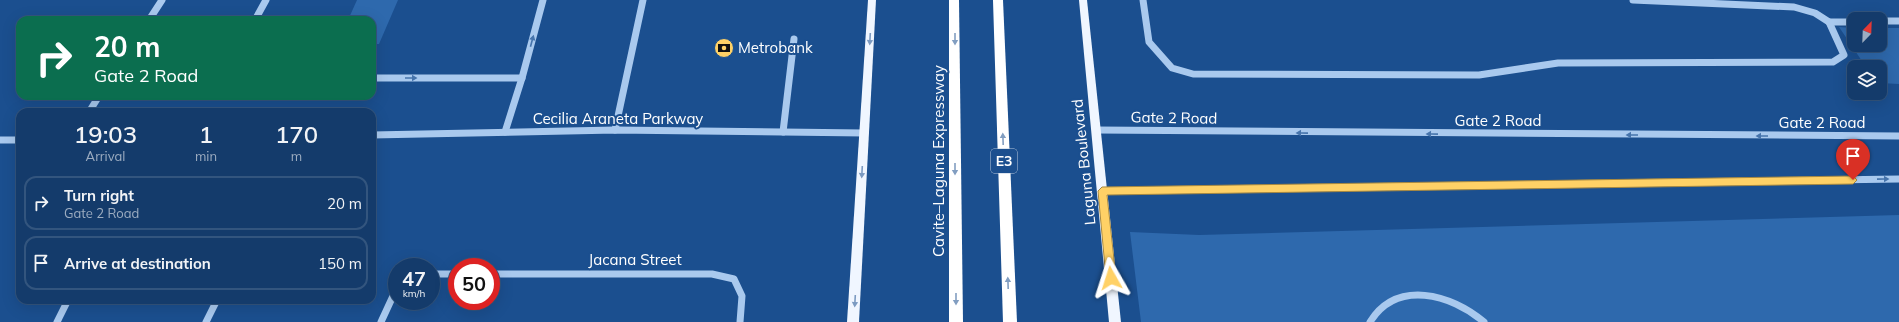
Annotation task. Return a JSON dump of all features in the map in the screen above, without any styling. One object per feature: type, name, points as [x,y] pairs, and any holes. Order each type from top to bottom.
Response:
[{"type":"highway","name":"Cavite–Laguna Expressway","points":[[954,0],[956,322]]},
{"type":"highway","name":"E3","points":[[998,0],[1010,322]]},
{"type":"main road","points":[[853,322],[872,0]]},
{"type":"main road","name":"Laguna Boulevard","points":[[1083,0],[1115,322]]},
{"type":"street","points":[[152,16],[162,0]]},
{"type":"street","points":[[257,16],[266,0]]},
{"type":"street","points":[[505,132],[522,78],[543,0]]},
{"type":"street","points":[[615,130],[643,0]]},
{"type":"street","points":[[1142,0],[1149,42],[1172,68],[1193,74],[1479,76],[1558,63],[1833,62],[1844,55],[1829,22]]},
{"type":"street","points":[[1633,0],[1794,7],[1815,13],[1829,22],[1847,22]]},
{"type":"street","points":[[1887,21],[1899,20]]},
{"type":"street","points":[[783,132],[794,39]]},
{"type":"street","points":[[376,78],[522,78]]},
{"type":"street","name":"Cecilia Araneta Parkway","points":[[376,135],[615,130],[864,133]]},
{"type":"street","name":"Gate 2 Road","points":[[1096,130],[1899,136]]},
{"type":"street","points":[[0,140],[16,140]]},
{"type":"street","points":[[1102,191],[1899,179]]},
{"type":"street","name":"Jacana Street","points":[[500,274],[712,274],[734,279],[742,296],[740,322]]},
{"type":"street","points":[[1370,322],[1373,315],[1384,304],[1399,298],[1416,294],[1434,296],[1454,302],[1484,322]]},
{"type":"street","points":[[57,322],[66,304]]},
{"type":"street","points":[[206,322],[215,304]]},
{"type":"street","points":[[381,322],[388,307]]},
{"type":"shaded area","points":[[357,0],[398,0],[379,44],[376,44],[376,16],[350,16]]},
{"type":"shaded area","points":[[1839,27],[1847,28],[1847,39]]},
{"type":"shaded area","points":[[1887,28],[1899,28],[1899,84],[1887,83],[1887,60],[1861,60],[1856,52],[1887,52]]},
{"type":"shaded area","points":[[1899,215],[1899,322],[1141,322],[1130,232],[1199,235]]},
{"type":"place","name":"Metrobank","points":[[724,48]]},
{"type":"route","points":[[1111,278],[1102,191],[1853,180]]}]
